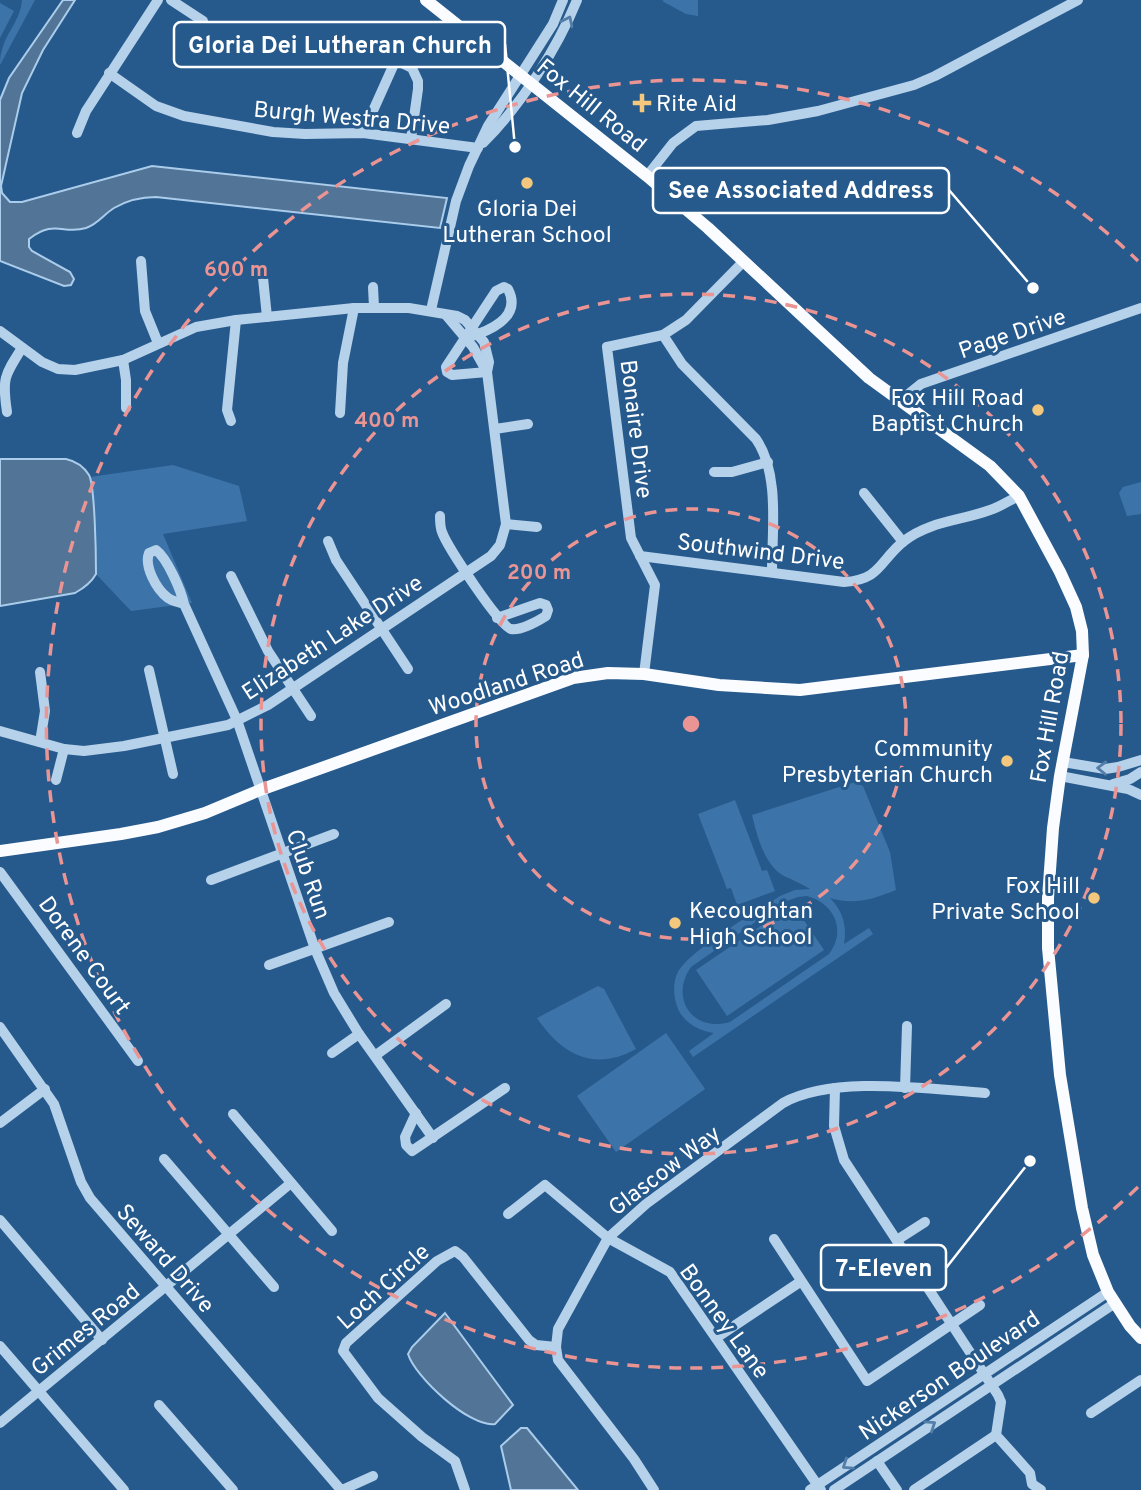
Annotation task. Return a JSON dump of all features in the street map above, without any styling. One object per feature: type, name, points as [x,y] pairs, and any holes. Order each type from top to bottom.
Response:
[{"type":"main road","name":"Fox Hill Road","points":[[425,0],[647,176],[708,228],[859,370],[990,466],[1019,496],[1076,607],[1082,631],[1083,655],[1060,776],[1049,864],[1048,948],[1060,1075],[1082,1209],[1093,1255],[1112,1297],[1141,1339]]},
{"type":"main road","name":"Woodland Road","points":[[0,851],[158,827],[205,813],[260,790],[573,678],[608,673],[644,674],[719,685],[800,690],[1083,655]]},
{"type":"street","points":[[77,133],[86,111],[109,73],[158,0]]},
{"type":"street","points":[[171,0],[203,22]]},
{"type":"street","points":[[525,79],[564,0]]},
{"type":"street","points":[[428,310],[437,292],[435,288],[461,184],[488,126],[561,35],[578,0]]},
{"type":"street","points":[[647,176],[673,143],[696,126],[797,115],[919,83],[1078,0]]},
{"type":"street","points":[[384,41],[394,64]]},
{"type":"street","points":[[362,133],[394,64],[400,62],[412,68],[418,81],[411,139]]},
{"type":"street","name":"Burgh Westra Drive","points":[[109,73],[156,106],[184,116],[273,132],[362,133],[478,148]]},
{"type":"street","points":[[141,261],[145,311],[158,344]]},
{"type":"street","name":"Bonaire Drive","points":[[644,674],[655,585],[631,538],[607,347],[663,335],[686,320],[743,262]]},
{"type":"street","points":[[262,268],[267,317]]},
{"type":"street","points":[[373,287],[374,307]]},
{"type":"street","points":[[0,331],[42,362],[58,369],[99,367],[123,360],[196,327],[236,320],[374,307],[428,310],[457,316],[475,331],[487,350],[487,372],[506,524],[537,527]]},
{"type":"street","points":[[340,413],[342,363],[354,308]]},
{"type":"street","name":"Page Drive","points":[[900,401],[921,384],[1141,308]]},
{"type":"street","points":[[446,315],[466,338],[487,372]]},
{"type":"street","points":[[231,421],[227,410],[236,320]]},
{"type":"street","points":[[475,331],[466,338],[447,365],[447,372],[455,376],[487,372]]},
{"type":"street","points":[[663,335],[682,364],[757,439],[768,462],[771,484],[772,572]]},
{"type":"street","points":[[7,412],[3,386],[5,376],[22,348]]},
{"type":"street","points":[[123,360],[126,408]]},
{"type":"street","points":[[495,429],[528,424]]},
{"type":"street","points":[[713,472],[732,472],[768,462]]},
{"type":"street","points":[[864,494],[903,541]]},
{"type":"street","name":"Southwind Drive","points":[[640,556],[844,582],[863,581],[878,569],[903,541],[938,523],[992,510],[1019,496]]},
{"type":"street","points":[[440,516],[442,532],[498,618]]},
{"type":"street","name":"Elizabeth Lake Drive","points":[[0,731],[64,749],[84,751],[228,725],[268,705],[467,572],[497,550],[505,534],[506,524]]},
{"type":"street","points":[[328,541],[336,560],[408,669]]},
{"type":"street","name":"Club Run","points":[[184,604],[167,597],[157,585],[147,564],[149,553],[156,550],[162,555],[237,720],[315,949],[334,993],[359,1034],[433,1138]]},
{"type":"street","points":[[231,576],[268,651],[311,716]]},
{"type":"street","points":[[149,670],[173,774]]},
{"type":"street","points":[[40,672],[45,710],[40,742]]},
{"type":"street","points":[[56,780],[64,749]]},
{"type":"street","points":[[1063,762],[1105,769],[1141,760]]},
{"type":"street","points":[[1110,785],[1130,779],[1141,772]]},
{"type":"street","points":[[1060,776],[1128,789],[1141,796]]},
{"type":"street","points":[[211,880],[334,834]]},
{"type":"street","name":"Dorene Court","points":[[0,872],[138,1061]]},
{"type":"street","points":[[269,965],[388,922]]},
{"type":"street","points":[[376,1055],[446,1004]]},
{"type":"street","points":[[905,1088],[907,1026]]},
{"type":"street","name":"Seward Drive","points":[[0,1027],[54,1104],[85,1190],[341,1490]]},
{"type":"street","points":[[332,1053],[359,1034]]},
{"type":"street","points":[[416,1113],[405,1137],[405,1145],[412,1151],[505,1088]]},
{"type":"street","points":[[835,1088],[834,1126],[844,1160],[1001,1402],[996,1435],[914,1490]]},
{"type":"street","name":"Glascow Way","points":[[556,1347],[558,1329],[608,1238],[646,1204],[783,1103],[814,1090],[835,1088],[905,1088],[985,1093]]},
{"type":"street","points":[[0,1123],[45,1089]]},
{"type":"street","points":[[233,1114],[332,1231]]},
{"type":"street","points":[[163,1159],[274,1287]]},
{"type":"street","name":"Grimes Road","points":[[0,1423],[291,1184]]},
{"type":"street","name":"Bonney Lane","points":[[508,1213],[545,1185],[608,1238],[670,1272],[816,1489]]},
{"type":"street","points":[[0,1220],[102,1340]]},
{"type":"street","points":[[897,1240],[925,1222]]},
{"type":"street","points":[[774,1239],[867,1381],[980,1305]]},
{"type":"street","name":"Loch Circle","points":[[465,1490],[455,1461],[422,1437],[378,1398],[347,1359],[343,1351],[346,1343],[437,1261],[455,1251],[463,1256],[529,1340],[536,1345],[556,1347]]},
{"type":"street","points":[[716,1338],[800,1282]]},
{"type":"street","name":"Nickerson Boulevard","points":[[816,1489],[985,1374],[1112,1297]]},
{"type":"street","name":"Nickerson Boulevard","points":[[834,1490],[992,1385],[1112,1297]]},
{"type":"street","points":[[0,1346],[124,1490]]},
{"type":"street","points":[[556,1347],[558,1360],[634,1459],[654,1490]]},
{"type":"street","points":[[1091,1413],[1141,1380]]},
{"type":"street","points":[[159,1405],[233,1490]]},
{"type":"street","points":[[996,1435],[1030,1474],[1032,1488]]},
{"type":"street","points":[[877,1461],[897,1490]]},
{"type":"street","points":[[341,1490],[373,1476]]},
{"type":"shaded area","points":[[22,0],[35,0],[0,65],[3,46],[18,17]]},
{"type":"shaded area","points":[[63,0],[75,0],[43,50],[22,93],[1,186],[2,193],[10,202],[22,202],[152,166],[447,198],[440,228],[151,197],[134,200],[110,210],[86,228],[46,230],[29,239],[32,251],[70,272],[74,279],[71,285],[64,286],[0,261],[0,100],[9,78]]},
{"type":"shaded area","points":[[698,0],[698,16],[686,14],[662,1]]},
{"type":"shaded area","points":[[0,3],[14,11],[0,38]]},
{"type":"shaded area","points":[[0,459],[66,459],[85,469],[89,475],[94,507],[96,574],[90,583],[75,593],[0,606]]},
{"type":"shaded area","points":[[173,465],[239,486],[247,521],[163,534],[192,603],[131,611],[96,574],[90,477]]},
{"type":"shaded area","points":[[1141,482],[1141,514],[1127,516],[1119,493],[1123,487]]},
{"type":"shaded area","points":[[855,782],[863,786],[890,852],[896,890],[863,900],[830,898],[843,919],[844,944],[869,928],[873,934],[693,1057],[689,1051],[714,1033],[694,1026],[685,1020],[679,1011],[674,983],[683,965],[708,943],[780,896],[795,890],[810,889],[784,876],[771,865],[762,849],[752,815]],"holes":[[[807,896],[831,911],[837,927],[837,936],[829,954],[730,1022],[705,1022],[688,1010],[683,990],[691,967],[784,902]]]},
{"type":"shaded area","points":[[735,800],[762,871],[767,870],[775,891],[737,905],[731,888],[727,889],[698,814]]},
{"type":"shaded area","points":[[793,904],[824,950],[727,1016],[696,970]]},
{"type":"shaded area","points":[[598,986],[604,989],[636,1049],[621,1056],[593,1059],[580,1056],[557,1042],[537,1018]]},
{"type":"shaded area","points":[[666,1033],[705,1089],[616,1152],[577,1096]]},
{"type":"shaded area","points":[[445,1313],[513,1405],[495,1424],[484,1423],[458,1410],[421,1375],[408,1354]]},
{"type":"shaded area","points":[[521,1428],[527,1428],[578,1490],[511,1490],[501,1446]]},
{"type":"place","name":"Rite Aid","points":[[642,103]]},
{"type":"place","name":"Gloria Dei Lutheran Church","points":[[515,147]]},
{"type":"place","name":"Gloria Dei Lutheran School","points":[[527,183]]},
{"type":"place","name":"See Associated Address","points":[[1033,288]]},
{"type":"place","name":"Fox Hill Road Baptist Church","points":[[1038,410]]},
{"type":"place","name":"Community Presbyterian Church","points":[[1007,761]]},
{"type":"place","name":"Fox Hill Private School","points":[[1094,898]]},
{"type":"place","name":"Kecoughtan High School","points":[[675,923]]},
{"type":"place","name":"7-Eleven","points":[[1030,1161]]}]
